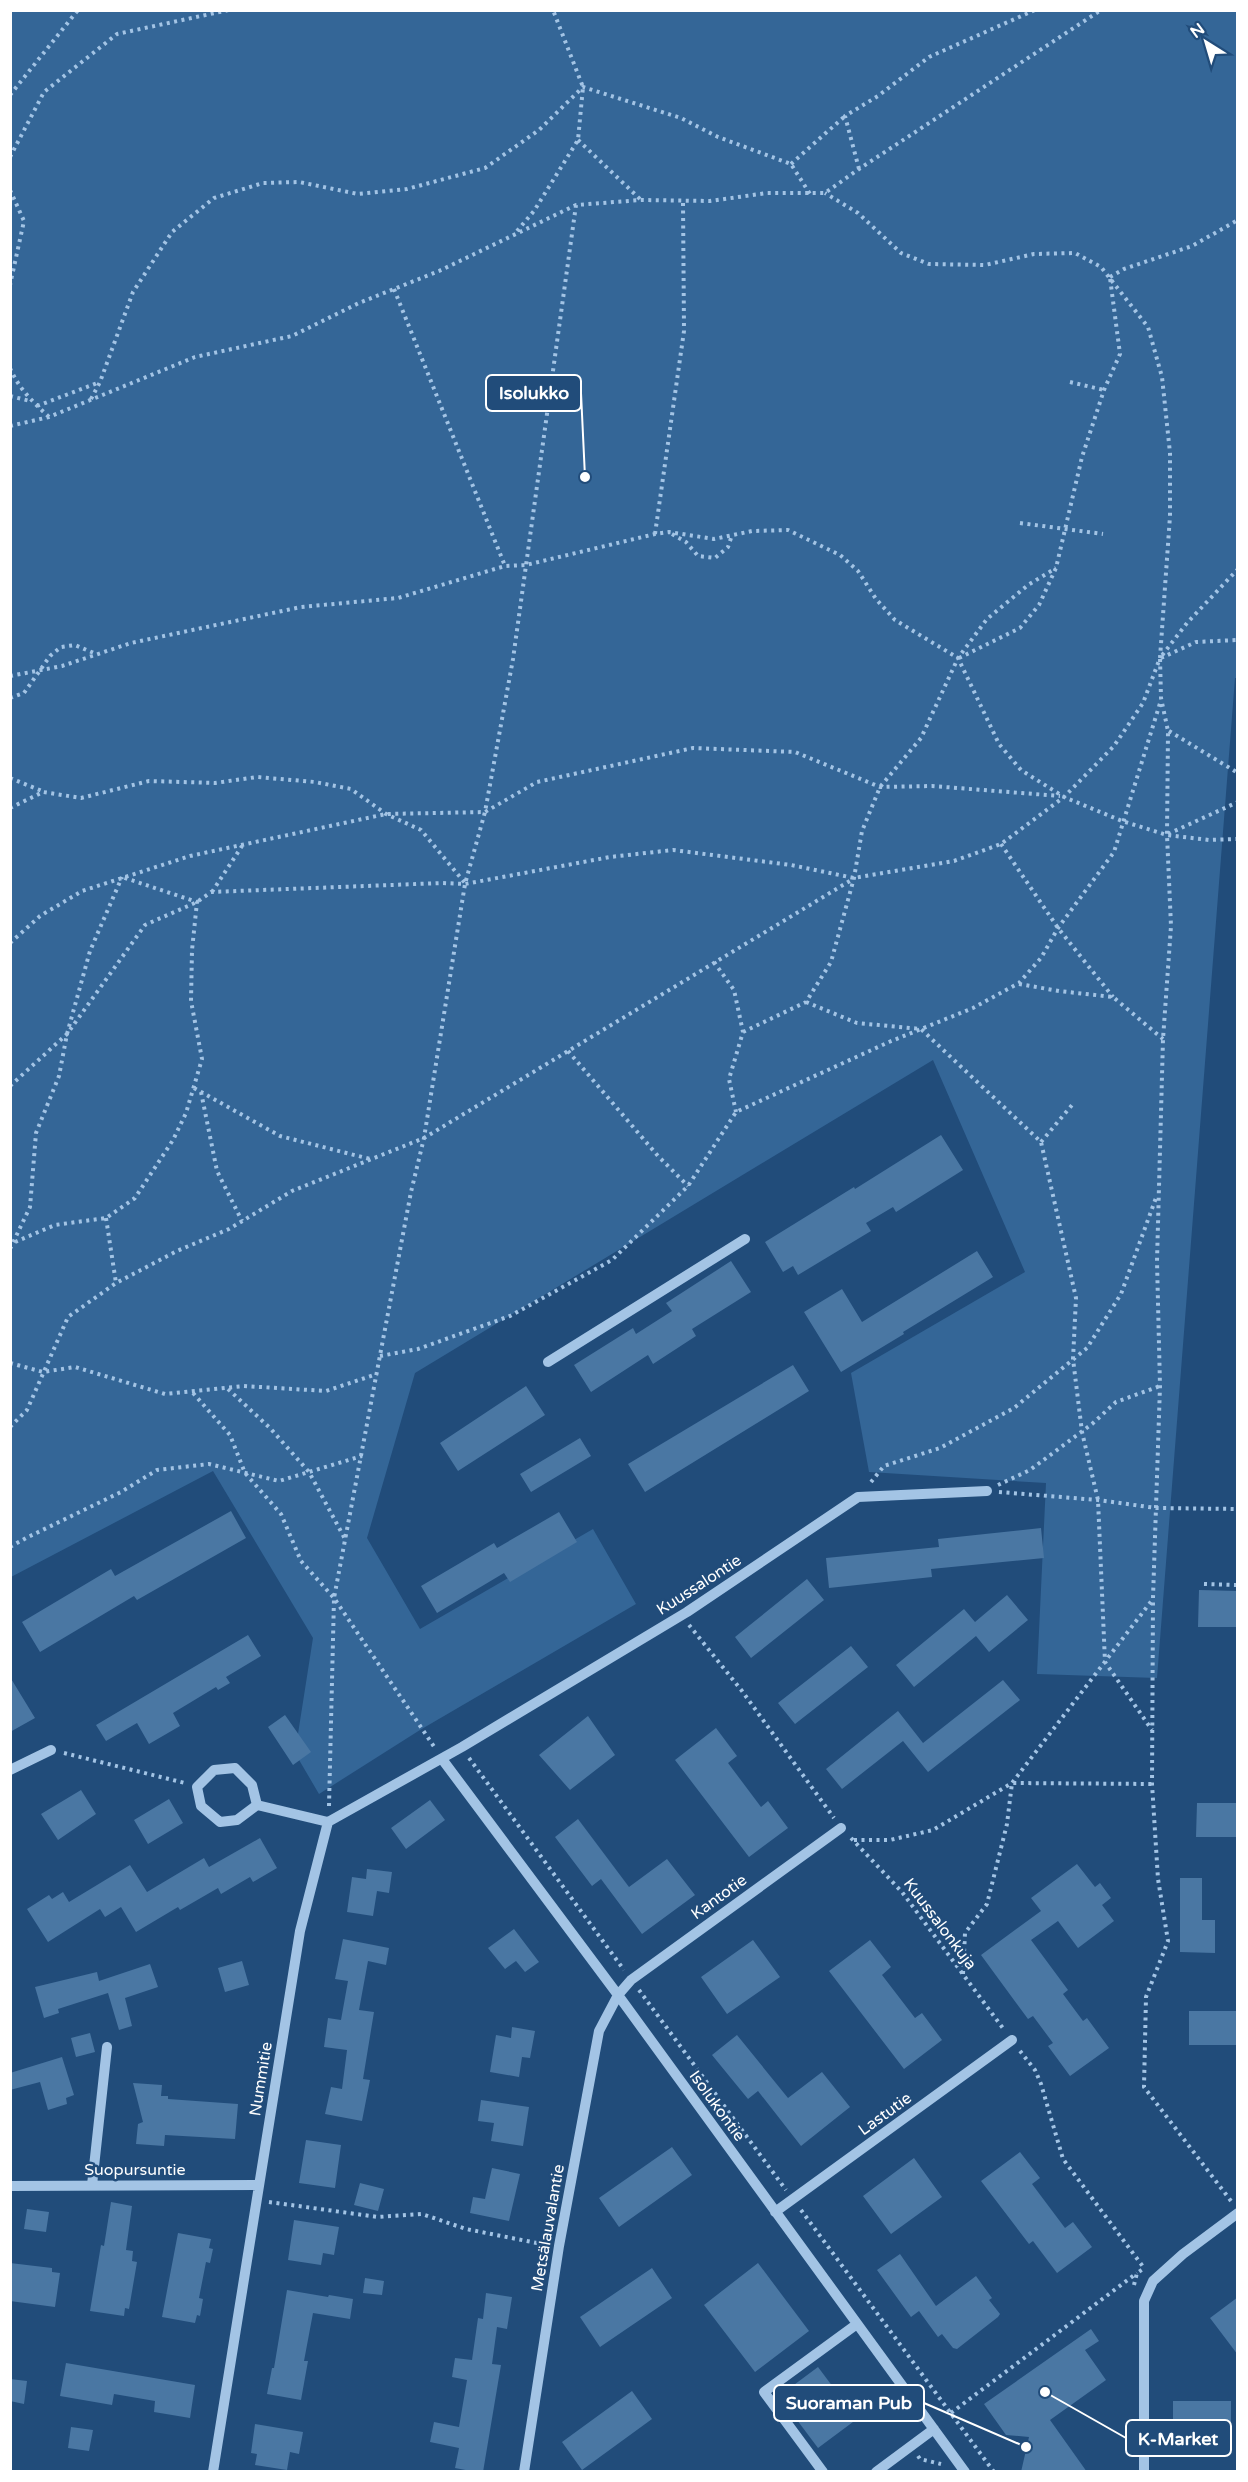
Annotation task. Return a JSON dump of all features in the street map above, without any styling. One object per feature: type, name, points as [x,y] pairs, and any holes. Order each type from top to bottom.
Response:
[{"type":"street","points":[[548,1362],[746,1239]]},
{"type":"street","points":[[858,1497],[987,1491]]},
{"type":"street","name":"Kuussalontie","points":[[442,1759],[682,1615],[858,1497]]},
{"type":"street","points":[[10,1770],[51,1750]]},
{"type":"street","points":[[257,1805],[328,1822],[442,1759]]},
{"type":"street","name":"Isolukontie","points":[[442,1759],[618,1995],[965,2472]]},
{"type":"street","points":[[236,1768],[252,1785],[257,1805],[237,1820],[220,1822],[201,1806],[197,1786],[214,1770],[236,1768]]},
{"type":"street","name":"Nummitie","points":[[213,2472],[300,1931],[328,1822]]},
{"type":"street","name":"Kantotie","points":[[618,1995],[632,1980],[841,1828]]},
{"type":"street","name":"Metsälauvalantie","points":[[524,2472],[559,2246],[598,2031],[618,1995]]},
{"type":"street","name":"Lastutie","points":[[775,2212],[1012,2040]]},
{"type":"street","points":[[92,2185],[107,2047]]},
{"type":"street","name":"Suopursuntie","points":[[10,2186],[259,2185]]},
{"type":"street","points":[[1144,2472],[1144,2301],[1153,2281],[1183,2254],[1238,2213]]},
{"type":"street","points":[[823,2472],[764,2392],[857,2324]]},
{"type":"street","points":[[876,2472],[934,2429]]},
{"type":"path","points":[[10,95],[78,10]]},
{"type":"path","points":[[10,157],[44,92],[117,34],[229,10]]},
{"type":"path","points":[[515,234],[534,211],[578,140],[583,87],[553,10]]},
{"type":"path","points":[[791,164],[845,116],[878,96],[929,57],[1035,10]]},
{"type":"path","points":[[10,426],[50,417],[195,357],[292,336],[358,303],[440,271],[576,205],[641,200],[710,201],[767,193],[825,193],[1101,10]]},
{"type":"path","points":[[583,87],[681,118],[718,137],[791,164],[810,194]]},
{"type":"path","points":[[91,400],[100,382],[133,292],[172,232],[214,198],[263,183],[299,182],[358,194],[407,189],[485,168],[539,130],[583,87]]},
{"type":"path","points":[[845,116],[859,169]]},
{"type":"path","points":[[578,140],[641,200]]},
{"type":"path","points":[[10,190],[24,221],[10,285]]},
{"type":"path","points":[[825,193],[858,213],[901,253],[929,264],[985,265],[1034,254],[1075,253],[1101,267],[1148,327],[1162,377],[1170,453],[1170,516],[1160,658],[1161,698],[1168,731],[1167,835],[1171,926],[1163,1039],[1158,1192],[1160,1386],[1153,1598],[1152,1784],[1158,1879],[1168,1941],[1146,1997],[1144,2087],[1232,2202]]},
{"type":"path","points":[[655,534],[684,331],[683,201]]},
{"type":"path","points":[[328,1822],[334,1598],[411,1192],[424,1138],[465,884],[486,812],[513,659],[576,205]]},
{"type":"path","points":[[1110,277],[1124,269],[1192,246],[1238,220]]},
{"type":"path","points":[[10,252],[16,258]]},
{"type":"path","points":[[958,658],[1020,628],[1039,605],[1056,568],[1082,457],[1104,390],[1120,354],[1110,277]]},
{"type":"path","points":[[394,289],[505,566]]},
{"type":"path","points":[[10,368],[16,382],[31,402]]},
{"type":"path","points":[[37,406],[100,382]]},
{"type":"path","points":[[1070,382],[1104,390]]},
{"type":"path","points":[[10,396],[31,402],[50,417]]},
{"type":"path","points":[[1020,523],[1103,534]]},
{"type":"path","points":[[10,676],[62,666],[131,643],[301,608],[398,598],[505,566],[526,565],[655,534],[669,532],[714,539],[752,531],[788,530],[840,555],[858,571],[876,599],[895,620],[958,658],[999,744],[1021,770],[1064,797],[1122,821],[1167,835],[1209,840],[1238,839]]},
{"type":"path","points":[[669,532],[686,542],[698,556],[715,558],[728,548],[732,535]]},
{"type":"path","points":[[742,1032],[806,1002],[831,962],[854,878],[862,831],[880,787],[921,738],[958,658],[987,619],[1028,585],[1056,568]]},
{"type":"path","points":[[211,892],[465,884],[610,857],[673,850],[791,865],[854,878],[954,861],[1001,844],[1064,797],[1114,746],[1143,703],[1160,658],[1187,623],[1238,569]]},
{"type":"path","points":[[1160,658],[1196,642],[1238,640]]},
{"type":"path","points":[[10,698],[24,693],[50,656],[62,647],[75,645],[97,654]]},
{"type":"path","points":[[380,1356],[418,1349],[510,1316],[612,1260],[688,1186],[736,1112],[889,1042],[973,1008],[1018,983],[1041,958],[1058,928],[1114,852],[1161,698]]},
{"type":"path","points":[[1168,731],[1238,773]]},
{"type":"path","points":[[10,943],[40,916],[82,891],[190,856],[386,814],[486,812],[537,782],[693,748],[795,752],[880,787],[942,786],[1064,797]]},
{"type":"path","points":[[10,778],[43,792],[81,798],[149,781],[215,783],[257,777],[315,782],[351,789],[386,814],[421,830],[465,884]]},
{"type":"path","points":[[10,808],[43,792]]},
{"type":"path","points":[[1167,835],[1238,802]]},
{"type":"path","points":[[1001,844],[1058,928],[1113,997],[1163,1039]]},
{"type":"path","points":[[10,1086],[67,1034],[145,926],[197,902],[211,892],[242,846]]},
{"type":"path","points":[[122,877],[197,902]]},
{"type":"path","points":[[10,1249],[30,1207],[36,1133],[59,1076],[67,1034],[90,951],[122,877]]},
{"type":"path","points":[[10,1427],[27,1410],[68,1317],[116,1283],[177,1251],[229,1229],[292,1191],[424,1138],[854,878]]},
{"type":"path","points":[[15,1242],[56,1224],[106,1218],[135,1198],[173,1140],[186,1113],[202,1059],[191,1001],[192,950],[197,902]]},
{"type":"path","points":[[714,962],[734,990],[742,1032],[729,1079],[736,1112]]},
{"type":"path","points":[[1018,983],[1059,991],[1113,997]]},
{"type":"path","points":[[806,1002],[857,1023],[921,1029],[1041,1142],[1076,1298],[1073,1359],[1082,1432],[1098,1500],[1105,1662],[1152,1730]]},
{"type":"path","points":[[568,1051],[658,1156],[688,1186]]},
{"type":"path","points":[[194,1088],[280,1136],[371,1159]]},
{"type":"path","points":[[201,1092],[217,1172],[242,1221]]},
{"type":"path","points":[[1041,1142],[1072,1105]]},
{"type":"path","points":[[858,1497],[884,1466],[940,1448],[1014,1408],[1087,1348],[1121,1294],[1158,1192]]},
{"type":"path","points":[[106,1218],[116,1283]]},
{"type":"path","points":[[10,1363],[43,1372],[75,1367],[165,1394],[194,1393],[244,1386],[326,1391],[377,1374]]},
{"type":"path","points":[[987,1491],[1030,1470],[1082,1432],[1116,1402],[1160,1386]]},
{"type":"path","points":[[228,1388],[270,1428],[309,1472],[345,1539]]},
{"type":"path","points":[[194,1393],[230,1435],[245,1473],[281,1514],[301,1562],[334,1598],[442,1759]]},
{"type":"path","points":[[10,1547],[121,1492],[157,1470],[209,1464],[279,1481],[362,1456]]},
{"type":"path","points":[[987,1491],[1098,1500],[1156,1508],[1238,1509]]},
{"type":"path","points":[[1204,1584],[1238,1585]]},
{"type":"path","points":[[853,1840],[890,1840],[933,1830],[1012,1783],[1153,1598]]},
{"type":"path","name":"Kuussalonkuja","points":[[682,1615],[741,1691],[841,1828],[902,1892],[1035,2070],[1063,2159],[1144,2268]]},
{"type":"path","points":[[51,1750],[197,1786]]},
{"type":"path","points":[[1012,1783],[1152,1784]]},
{"type":"path","points":[[963,1974],[964,1933],[987,1904],[1008,1824],[1012,1783]]},
{"type":"path","points":[[256,2199],[378,2217],[422,2214],[466,2229],[559,2246]]},
{"type":"path","points":[[793,2199],[994,2472]]},
{"type":"path","points":[[951,2413],[1137,2273]]},
{"type":"path","points":[[911,2446],[920,2459],[940,2463],[947,2472]]},
{"type":"shaded area","points":[[11,11],[1237,11],[1238,678],[1235,678],[1157,1678],[1037,1674],[1046,1483],[869,1472],[851,1373],[1025,1272],[933,1060],[415,1373],[367,1538],[420,1629],[593,1529],[636,1604],[420,1730],[319,1794],[295,1753],[313,1638],[213,1471],[11,1577]]},
{"type":"building","points":[[941,1135],[963,1170],[896,1212],[893,1207],[866,1223],[871,1231],[798,1275],[793,1266],[783,1272],[765,1242]]},
{"type":"building","points":[[977,1251],[993,1277],[841,1372],[804,1312],[842,1289],[862,1322]]},
{"type":"building","points":[[731,1261],[751,1292],[692,1329],[696,1336],[653,1364],[648,1355],[591,1392],[574,1365],[633,1328],[636,1334],[672,1311],[666,1303]]},
{"type":"building","points":[[793,1365],[809,1391],[645,1492],[628,1464]]},
{"type":"building","points":[[526,1386],[545,1415],[458,1471],[440,1443]]},
{"type":"building","points":[[580,1438],[591,1456],[531,1492],[520,1474]]},
{"type":"building","points":[[231,1511],[246,1538],[137,1600],[134,1596],[40,1652],[22,1622],[111,1569],[115,1576]]},
{"type":"building","points":[[559,1512],[577,1542],[510,1582],[504,1573],[437,1613],[421,1586],[494,1543],[497,1548]]},
{"type":"building","points":[[1041,1528],[1044,1558],[931,1569],[932,1577],[829,1588],[826,1558],[939,1547],[938,1539]]},
{"type":"building","points":[[807,1579],[824,1600],[751,1658],[735,1637]]},
{"type":"building","points":[[1199,1590],[1238,1591],[1238,1627],[1198,1627]]},
{"type":"building","points":[[1007,1595],[1028,1620],[989,1652],[976,1636],[914,1687],[896,1665],[964,1609],[975,1622]]},
{"type":"building","points":[[248,1635],[261,1656],[226,1677],[230,1683],[218,1690],[216,1687],[173,1713],[180,1726],[149,1744],[137,1723],[106,1741],[96,1725]]},
{"type":"building","points":[[851,1646],[868,1667],[795,1724],[778,1703]]},
{"type":"building","points":[[10,1677],[35,1718],[10,1732]]},
{"type":"building","points":[[1003,1680],[1020,1700],[928,1772],[903,1741],[842,1789],[826,1769],[898,1711],[923,1743]]},
{"type":"building","points":[[285,1715],[311,1752],[293,1765],[268,1727]]},
{"type":"building","points":[[588,1716],[615,1755],[570,1790],[539,1755]]},
{"type":"building","points":[[716,1728],[737,1756],[728,1763],[761,1807],[768,1801],[788,1828],[749,1857],[675,1760]]},
{"type":"building","points":[[81,1790],[96,1814],[58,1840],[41,1814]]},
{"type":"building","points":[[169,1799],[183,1823],[148,1844],[134,1820]]},
{"type":"building","points":[[430,1800],[445,1820],[406,1849],[391,1828]]},
{"type":"building","points":[[1197,1803],[1238,1803],[1238,1837],[1196,1837]]},
{"type":"building","points":[[578,1819],[629,1887],[667,1859],[695,1895],[642,1934],[601,1879],[592,1886],[555,1837]]},
{"type":"building","points":[[260,1838],[277,1868],[253,1882],[250,1877],[221,1894],[218,1888],[180,1910],[178,1907],[136,1932],[121,1907],[105,1917],[100,1909],[48,1942],[27,1909],[49,1895],[52,1899],[63,1892],[69,1902],[130,1865],[147,1892],[204,1858],[209,1867]]},
{"type":"building","points":[[1077,1864],[1095,1887],[1100,1883],[1111,1898],[1102,1905],[1114,1921],[1078,1948],[1058,1921],[1031,1940],[1068,1990],[1063,1994],[1083,2021],[1087,2018],[1109,2048],[1070,2076],[1048,2046],[1053,2043],[1033,2016],[1028,2019],[981,1955],[1041,1911],[1031,1898]]},
{"type":"building","points":[[367,1869],[392,1872],[389,1893],[377,1891],[373,1916],[347,1912],[352,1877],[366,1879]]},
{"type":"building","points":[[1180,1878],[1202,1878],[1202,1920],[1215,1920],[1215,1953],[1180,1952]]},
{"type":"building","points":[[514,1929],[539,1962],[525,1972],[516,1961],[505,1969],[488,1948]]},
{"type":"building","points":[[343,1939],[389,1948],[386,1965],[368,1961],[359,2010],[374,2012],[363,2079],[370,2080],[362,2121],[325,2114],[331,2087],[342,2089],[347,2050],[324,2047],[328,2018],[341,2020],[348,1981],[335,1979]]},
{"type":"building","points":[[753,1940],[780,1977],[727,2014],[701,1977]]},
{"type":"building","points":[[870,1940],[891,1967],[882,1975],[915,2018],[922,2013],[942,2040],[904,2069],[829,1971]]},
{"type":"building","points":[[242,1961],[249,1985],[225,1992],[218,1968]]},
{"type":"building","points":[[150,1964],[158,1987],[125,1998],[132,2026],[119,2030],[108,1993],[58,2009],[59,2013],[44,2018],[35,1987],[97,1972],[99,1981]]},
{"type":"building","points":[[1189,2011],[1238,2011],[1238,2045],[1189,2045]]},
{"type":"building","points":[[512,2027],[535,2031],[530,2058],[522,2057],[519,2077],[490,2072],[496,2035],[511,2038]]},
{"type":"building","points":[[90,2033],[95,2052],[76,2057],[71,2038]]},
{"type":"building","points":[[737,2035],[788,2098],[822,2072],[850,2107],[801,2146],[758,2091],[748,2099],[712,2055]]},
{"type":"building","points":[[62,2057],[74,2095],[66,2098],[67,2104],[48,2110],[40,2082],[10,2090],[10,2073]]},
{"type":"building","points":[[133,2083],[162,2085],[161,2096],[168,2096],[168,2099],[238,2104],[235,2139],[165,2135],[164,2146],[136,2144],[138,2124],[143,2122]]},
{"type":"building","points":[[481,2100],[529,2107],[523,2146],[491,2141],[494,2123],[478,2121]]},
{"type":"building","points":[[306,2140],[341,2145],[335,2188],[299,2183]]},
{"type":"building","points":[[672,2147],[692,2175],[619,2227],[599,2198]]},
{"type":"building","points":[[1020,2152],[1040,2178],[1032,2184],[1065,2228],[1073,2222],[1092,2247],[1057,2273],[1033,2241],[1029,2244],[981,2181]]},
{"type":"building","points":[[914,2158],[942,2197],[891,2234],[863,2196]]},
{"type":"building","points":[[492,2168],[520,2174],[509,2221],[470,2213],[473,2197],[485,2199]]},
{"type":"building","points":[[360,2183],[384,2189],[378,2211],[354,2205]]},
{"type":"building","points":[[111,2202],[132,2206],[126,2250],[133,2251],[132,2261],[137,2262],[129,2309],[125,2308],[124,2316],[90,2311]]},
{"type":"building","points":[[27,2209],[49,2212],[46,2232],[24,2229]]},
{"type":"building","points":[[294,2220],[339,2227],[334,2255],[323,2253],[321,2265],[288,2260]]},
{"type":"building","points":[[178,2233],[211,2239],[209,2248],[213,2249],[210,2263],[206,2262],[199,2298],[203,2299],[200,2316],[197,2315],[195,2323],[162,2317]]},
{"type":"building","points":[[900,2254],[936,2306],[976,2276],[992,2298],[989,2300],[1000,2314],[957,2349],[953,2348],[942,2334],[938,2337],[919,2311],[911,2317],[877,2270]]},
{"type":"building","points":[[10,2263],[52,2268],[52,2272],[60,2273],[55,2307],[10,2301]]},
{"type":"building","points":[[758,2263],[809,2331],[755,2372],[704,2305]]},
{"type":"building","points":[[652,2268],[672,2298],[600,2347],[580,2317]]},
{"type":"building","points":[[365,2278],[384,2281],[382,2295],[363,2293]]},
{"type":"building","points":[[287,2290],[353,2299],[350,2319],[313,2313],[304,2361],[308,2361],[301,2400],[267,2394],[272,2368],[274,2368]]},
{"type":"building","points":[[486,2293],[512,2297],[507,2329],[497,2327],[492,2364],[501,2365],[483,2472],[476,2472],[455,2468],[459,2448],[430,2442],[434,2422],[459,2427],[467,2380],[452,2377],[455,2358],[472,2360],[478,2318],[483,2319]]},
{"type":"building","points":[[1238,2297],[1238,2355],[1210,2318]]},
{"type":"building","points":[[1091,2329],[1099,2341],[1085,2350],[1106,2380],[1050,2420],[1087,2472],[1021,2472],[1029,2437],[1006,2435],[984,2404]]},
{"type":"building","points":[[66,2363],[195,2385],[190,2418],[154,2412],[155,2401],[114,2394],[112,2405],[60,2396]]},
{"type":"building","points":[[818,2367],[857,2419],[818,2448],[779,2396]]},
{"type":"building","points":[[10,2379],[27,2381],[24,2404],[10,2401]]},
{"type":"building","points":[[632,2391],[652,2419],[582,2470],[562,2442]]},
{"type":"building","points":[[1173,2401],[1231,2401],[1231,2439],[1173,2438]]},
{"type":"building","points":[[255,2424],[303,2432],[299,2454],[290,2452],[287,2470],[255,2465],[257,2454],[251,2453]]},
{"type":"building","points":[[71,2427],[93,2430],[89,2451],[68,2448]]},
{"type":"place","name":"Isolukko","points":[[585,477]]},
{"type":"place","name":"K-Market","points":[[1045,2392]]},
{"type":"place","name":"Suoraman Pub","points":[[1026,2447]]}]
